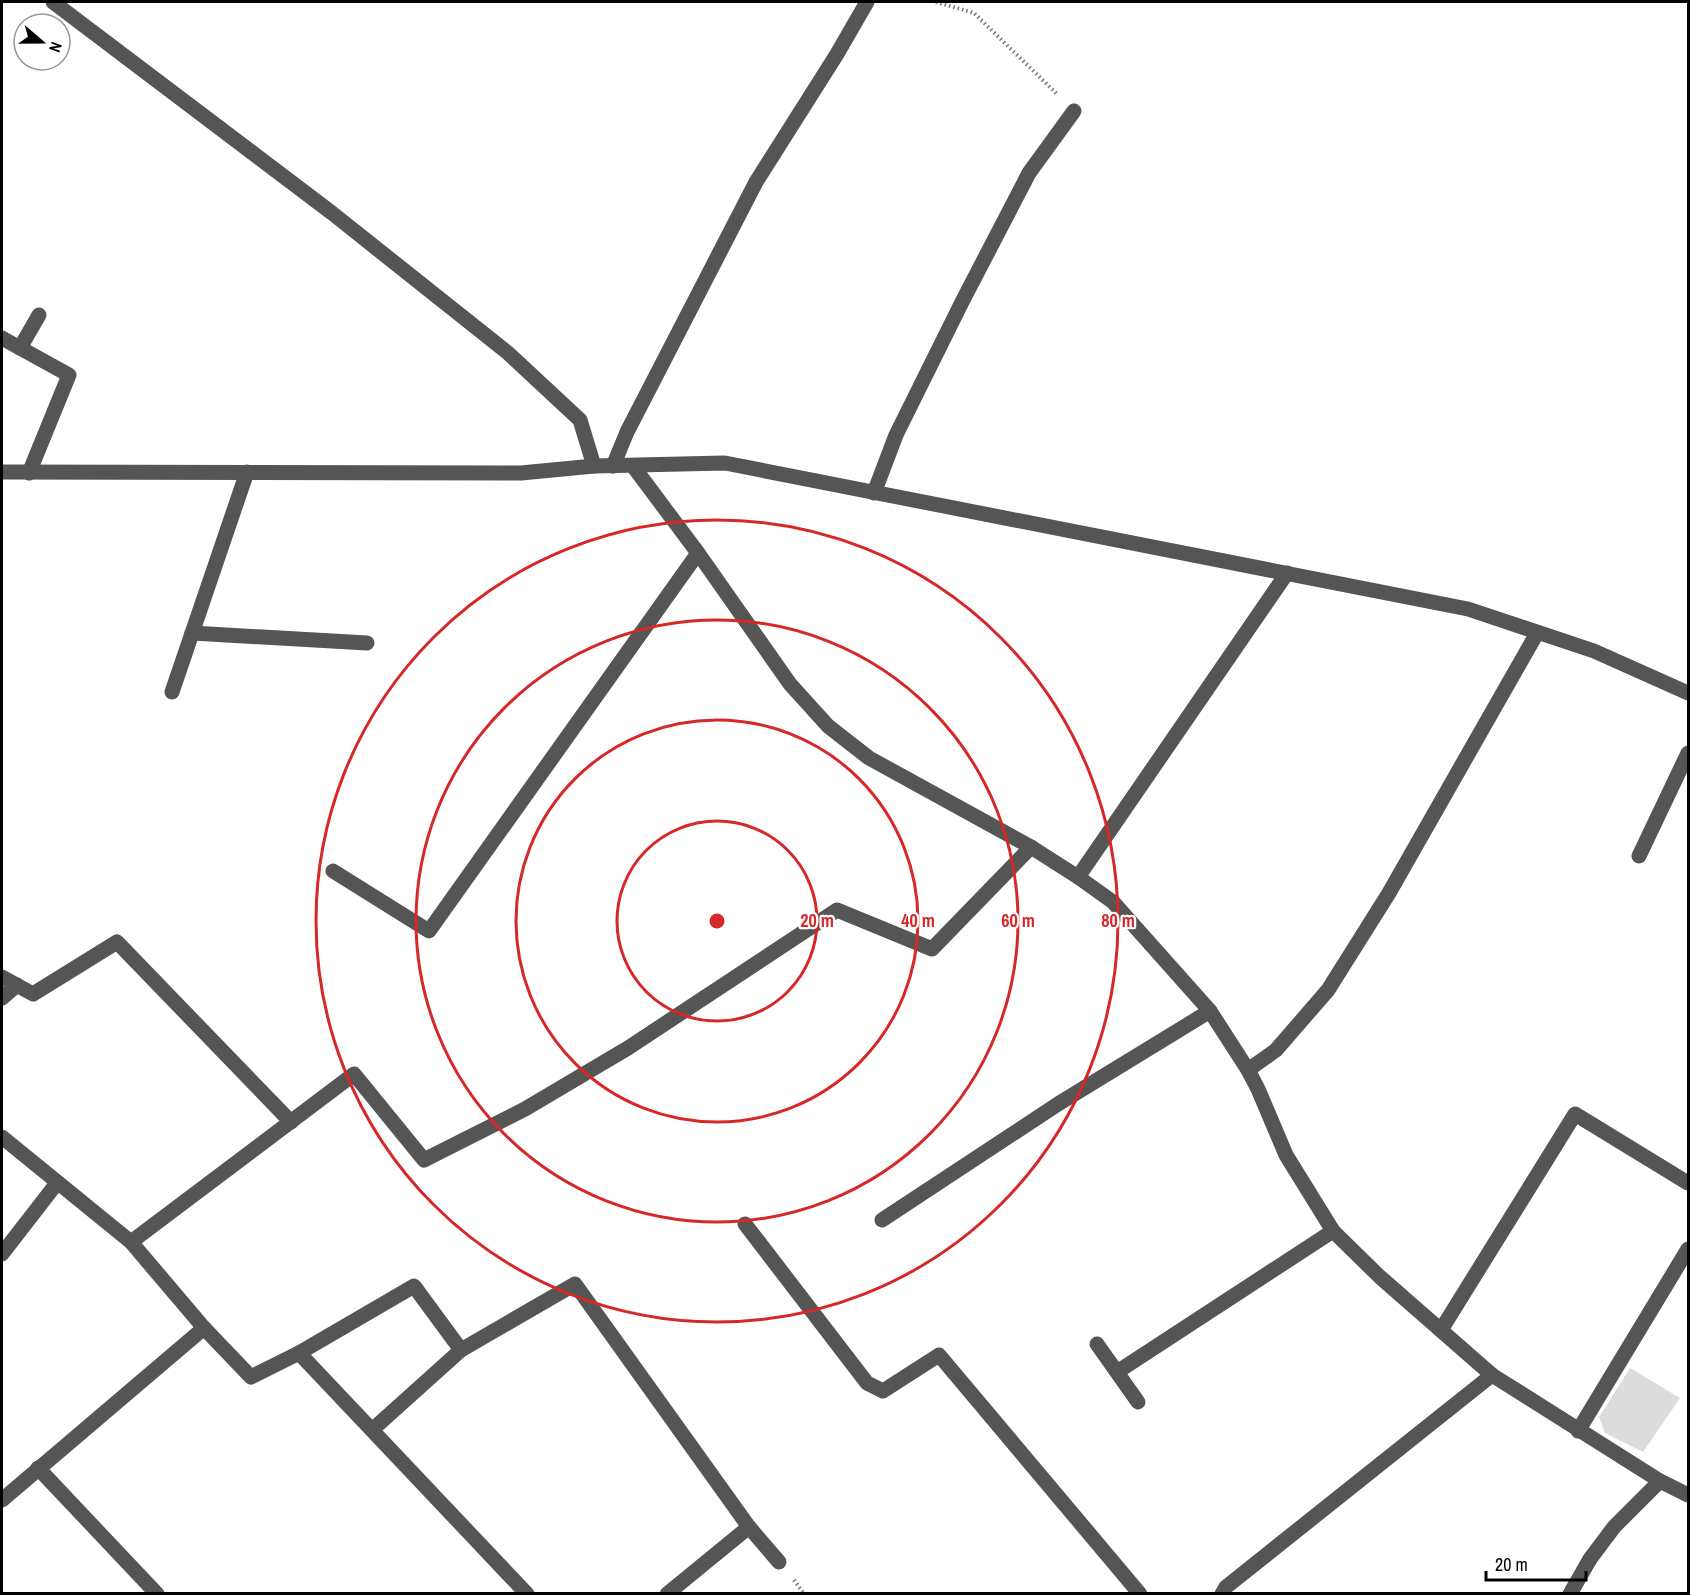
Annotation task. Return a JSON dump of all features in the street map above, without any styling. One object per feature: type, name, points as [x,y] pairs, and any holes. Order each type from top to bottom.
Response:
[{"type":"street","points":[[53,2],[332,213],[508,353],[580,420],[594,466]]},
{"type":"street","points":[[613,466],[633,422],[756,182],[867,2]]},
{"type":"street","points":[[874,493],[896,435],[1029,173],[1074,111]]},
{"type":"street","points":[[20,348],[39,315]]},
{"type":"street","points":[[2,338],[69,375],[29,473]]},
{"type":"street","points":[[2,472],[521,473],[594,466],[725,463],[1468,609],[1594,651],[1689,693]]},
{"type":"street","points":[[633,466],[698,552],[790,684],[828,726],[869,758],[1031,847],[1113,902],[1210,1011],[1248,1070],[1286,1155],[1333,1231],[1380,1277],[1492,1375],[1660,1481],[1689,1495]]},
{"type":"street","points":[[172,692],[248,472]]},
{"type":"street","points":[[333,871],[429,931],[698,552]]},
{"type":"street","points":[[1078,877],[1287,573]]},
{"type":"street","points":[[192,633],[367,643]]},
{"type":"street","points":[[1248,1070],[1276,1050],[1328,990],[1389,893],[1537,633]]},
{"type":"street","points":[[1639,856],[1689,753]]},
{"type":"street","points":[[130,1242],[354,1074],[424,1160],[525,1109],[628,1048],[837,910],[932,950],[1031,847]]},
{"type":"street","points":[[2,977],[33,994],[117,942],[291,1122]]},
{"type":"street","points":[[2,998],[17,986]]},
{"type":"street","points":[[882,1220],[1058,1104],[1210,1011]]},
{"type":"street","points":[[1441,1330],[1575,1114],[1689,1183]]},
{"type":"street","points":[[2,1137],[130,1242],[204,1328],[251,1377],[299,1353],[414,1286],[461,1350]]},
{"type":"street","points":[[2,1254],[57,1183]]},
{"type":"street","points":[[746,1224],[867,1383],[883,1391],[939,1354],[1140,1593]]},
{"type":"street","points":[[1117,1372],[1333,1231]]},
{"type":"street","points":[[1578,1431],[1689,1249]]},
{"type":"street","points":[[372,1430],[461,1350],[575,1284],[749,1527],[779,1562]]},
{"type":"street","points":[[2,1500],[204,1328]]},
{"type":"street","points":[[1097,1344],[1138,1402]]},
{"type":"street","points":[[299,1353],[527,1593]]},
{"type":"street","points":[[1222,1593],[1492,1375]]},
{"type":"street","points":[[38,1468],[157,1593]]},
{"type":"street","points":[[1570,1593],[1590,1559],[1614,1527],[1660,1481]]},
{"type":"street","points":[[667,1593],[749,1527]]},
{"type":"path","points":[[936,2],[974,13],[1074,111]]},
{"type":"shaded area","points":[[1630,1368],[1680,1398],[1643,1452],[1605,1433],[1599,1417]]}]
